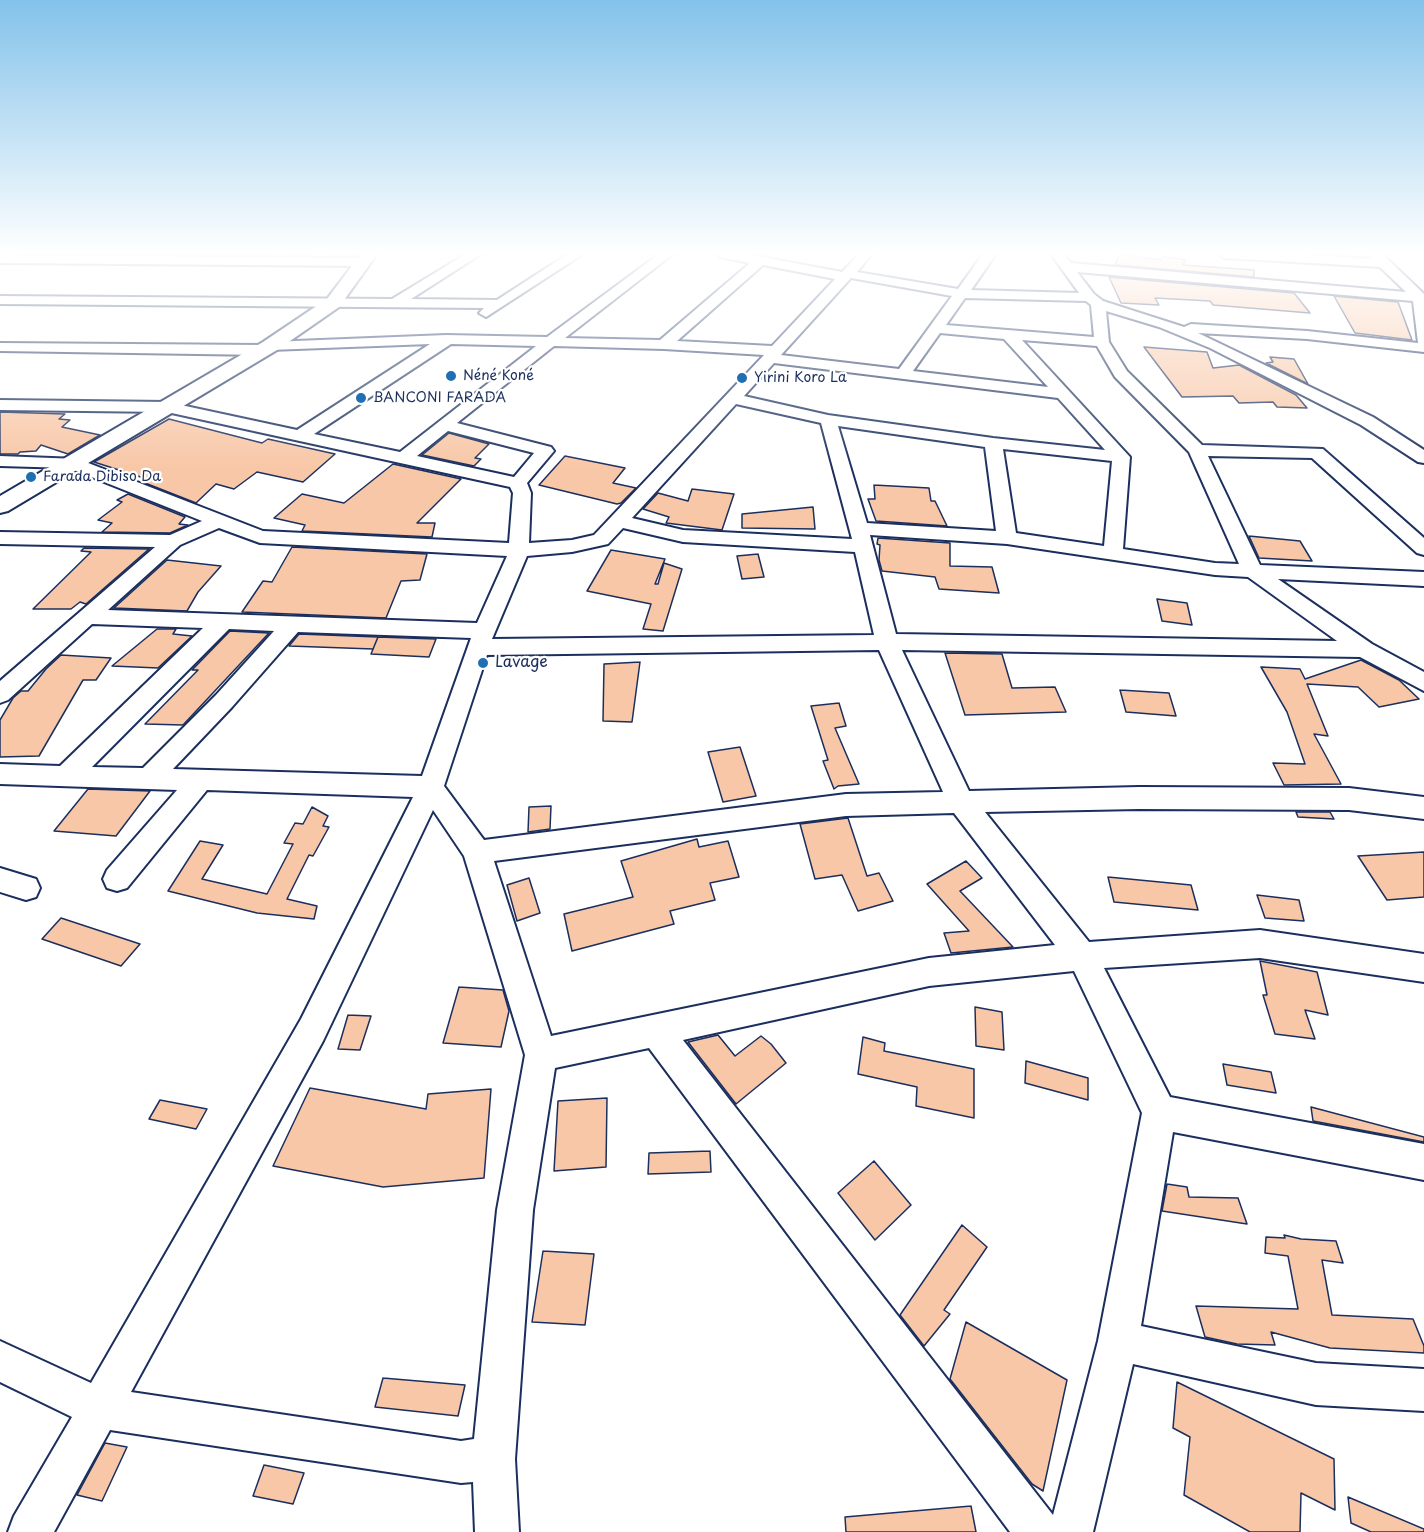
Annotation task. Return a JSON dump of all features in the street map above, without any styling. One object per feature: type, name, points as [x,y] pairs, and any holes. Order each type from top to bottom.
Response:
[{"type":"main road","points":[[0,506],[266,348],[300,325]]},
{"type":"street","points":[[299,436],[467,325]]},
{"type":"street","points":[[403,458],[572,325]]},
{"type":"street","points":[[664,345],[686,325]]},
{"type":"street","points":[[0,461],[72,463],[260,537],[519,550],[572,546],[601,540],[800,325]]},
{"type":"street","points":[[903,374],[940,325]]},
{"type":"street","points":[[1099,325],[1102,342],[1121,374],[1197,450],[1252,570],[1364,649],[1424,683]]},
{"type":"street","points":[[1168,325],[1215,345],[1367,421],[1424,458]]},
{"type":"street","points":[[1173,327],[1307,335],[1424,348]]},
{"type":"street","points":[[938,329],[1102,342]]},
{"type":"street","points":[[1009,335],[1120,457],[1113,553]]},
{"type":"street","points":[[0,347],[266,348],[446,339],[664,345],[774,354],[903,374],[1062,394]]},
{"type":"street","points":[[733,398],[828,420],[993,443],[1120,457]]},
{"type":"street","points":[[0,405],[166,407],[518,483]]},
{"type":"street","points":[[828,420],[861,537],[887,642],[960,801],[1082,956],[1159,1112],[1118,1341],[1071,1532]]},
{"type":"street","points":[[444,425],[545,451],[518,483]]},
{"type":"street","points":[[993,443],[1007,538]]},
{"type":"street","points":[[1197,450],[1317,453],[1424,549]]},
{"type":"street","points":[[30,1532],[312,1030],[431,787],[482,639],[519,550],[522,493],[518,483]]},
{"type":"street","points":[[0,694],[173,541],[218,521]]},
{"type":"street","points":[[618,521],[683,536],[1007,538],[1215,569],[1424,579]]},
{"type":"street","points":[[0,538],[173,541]]},
{"type":"street","points":[[0,559],[28,538]]},
{"type":"street","points":[[88,617],[293,624],[482,639],[1364,649]]},
{"type":"street","points":[[66,776],[224,621]]},
{"type":"street","points":[[149,778],[224,701],[293,624]]},
{"type":"street","points":[[0,774],[431,787]]},
{"type":"street","points":[[117,879],[201,780]]},
{"type":"street","points":[[431,787],[477,852],[541,1055],[515,1210],[494,1459],[497,1532]]},
{"type":"street","points":[[477,852],[846,804],[1139,798],[1349,799],[1424,808]]},
{"type":"street","points":[[541,1055],[929,972],[1082,956],[1260,944],[1424,968]]},
{"type":"street","points":[[655,1030],[1038,1532]]},
{"type":"street","points":[[1159,1112],[1424,1161]]},
{"type":"street","points":[[1118,1341],[1316,1384],[1424,1390]]},
{"type":"street","points":[[0,1361],[99,1408],[461,1462],[494,1459]]},
{"type":"building","points":[[1351,325],[1407,325],[1412,340],[1355,333]]},
{"type":"building","points":[[1144,347],[1207,352],[1213,368],[1239,365],[1296,395],[1307,408],[1277,407],[1273,402],[1239,403],[1233,396],[1182,397]]},
{"type":"building","points":[[1270,357],[1294,359],[1308,384],[1266,363],[1273,362]]},
{"type":"building","points":[[0,412],[65,414],[59,419],[70,420],[62,427],[100,435],[68,454],[41,445],[36,451],[0,454]]},
{"type":"building","points":[[169,419],[262,443],[268,439],[335,454],[303,482],[257,472],[234,489],[216,484],[196,503],[145,483],[150,480],[94,462]]},
{"type":"building","points":[[449,433],[489,444],[475,458],[481,459],[474,466],[422,455]]},
{"type":"building","points":[[565,456],[625,468],[613,483],[636,488],[621,503],[617,504],[539,485]]},
{"type":"building","points":[[393,464],[461,479],[417,523],[435,523],[432,537],[302,531],[305,525],[274,518],[302,494],[344,503]]},
{"type":"building","points":[[874,485],[929,488],[931,501],[935,501],[947,526],[876,521],[868,499],[875,499]]},
{"type":"building","points":[[692,489],[734,494],[722,530],[666,523],[669,517],[643,509],[658,493],[688,501]]},
{"type":"building","points":[[128,494],[185,517],[179,524],[188,525],[170,533],[102,532],[112,523],[98,520],[122,502],[117,500]]},
{"type":"building","points":[[813,507],[815,529],[742,528],[742,514]]},
{"type":"building","points":[[1249,536],[1300,541],[1312,561],[1259,558]]},
{"type":"building","points":[[878,538],[950,543],[950,566],[992,567],[999,593],[939,589],[935,577],[882,571]]},
{"type":"building","points":[[292,547],[427,554],[420,580],[401,581],[386,618],[242,612],[263,581],[272,582]]},
{"type":"building","points":[[84,548],[149,549],[86,604],[80,602],[71,609],[33,609],[91,552],[81,551]]},
{"type":"building","points":[[611,550],[665,559],[655,584],[658,584],[664,563],[682,569],[663,631],[643,629],[651,604],[587,591]]},
{"type":"building","points":[[758,554],[764,577],[742,579],[737,556]]},
{"type":"building","points":[[167,560],[221,566],[198,592],[187,611],[114,608]]},
{"type":"building","points":[[1157,599],[1187,603],[1192,625],[1162,621]]},
{"type":"building","points":[[157,629],[176,629],[173,634],[192,636],[158,668],[112,666]]},
{"type":"building","points":[[230,631],[269,633],[183,725],[145,724],[198,670],[192,670]]},
{"type":"building","points":[[299,634],[378,637],[373,649],[289,646]]},
{"type":"building","points":[[378,637],[436,639],[429,657],[371,654]]},
{"type":"building","points":[[945,653],[1002,654],[1012,688],[1055,687],[1066,712],[965,715]]},
{"type":"building","points":[[61,655],[111,658],[96,680],[83,680],[39,756],[0,757],[0,720],[13,698],[21,691],[28,691]]},
{"type":"building","points":[[1361,660],[1399,680],[1419,699],[1379,707],[1358,687],[1307,684],[1328,736],[1314,734],[1341,784],[1284,785],[1273,763],[1305,764],[1287,712],[1261,667],[1300,669],[1305,679]]},
{"type":"building","points":[[640,662],[632,722],[603,721],[604,664]]},
{"type":"building","points":[[1120,690],[1169,693],[1176,716],[1126,712]]},
{"type":"building","points":[[839,703],[846,726],[835,728],[859,784],[838,786],[834,789],[823,761],[828,760],[811,706]]},
{"type":"building","points":[[740,747],[756,796],[723,802],[708,752]]},
{"type":"building","points":[[88,789],[150,791],[116,836],[54,831]]},
{"type":"building","points":[[551,806],[550,829],[528,832],[529,807]]},
{"type":"building","points":[[312,807],[328,816],[323,826],[329,827],[313,856],[309,855],[287,899],[317,906],[314,919],[257,913],[168,891],[200,841],[223,845],[202,879],[267,894],[293,844],[284,843],[295,823],[303,824]]},
{"type":"building","points":[[1296,812],[1330,812],[1334,819],[1298,817]]},
{"type":"building","points":[[848,818],[867,876],[879,873],[893,901],[858,911],[842,875],[815,879],[800,824]]},
{"type":"building","points":[[697,839],[699,847],[728,841],[739,877],[710,883],[715,900],[670,911],[674,924],[572,951],[564,914],[633,897],[621,861]]},
{"type":"building","points":[[1424,852],[1424,897],[1387,900],[1358,856]]},
{"type":"building","points":[[966,861],[982,878],[960,891],[1013,947],[951,953],[944,933],[969,931],[927,884]]},
{"type":"building","points":[[1108,877],[1191,885],[1198,910],[1114,902]]},
{"type":"building","points":[[529,878],[540,913],[517,921],[507,885]]},
{"type":"building","points":[[1257,895],[1299,900],[1304,921],[1265,918]]},
{"type":"building","points":[[61,918],[140,944],[121,966],[42,939]]},
{"type":"building","points":[[1260,961],[1317,972],[1328,1015],[1305,1010],[1315,1039],[1275,1034],[1263,995],[1267,995]]},
{"type":"building","points":[[459,987],[503,990],[509,1011],[501,1047],[443,1043]]},
{"type":"building","points":[[975,1007],[1002,1012],[1004,1050],[976,1046]]},
{"type":"building","points":[[348,1015],[371,1016],[360,1050],[338,1049]]},
{"type":"building","points":[[718,1035],[735,1056],[761,1036],[771,1044],[786,1063],[736,1104],[688,1042]]},
{"type":"building","points":[[863,1037],[885,1043],[884,1051],[974,1069],[974,1118],[916,1106],[917,1087],[858,1074]]},
{"type":"building","points":[[1026,1061],[1088,1078],[1088,1100],[1025,1083]]},
{"type":"building","points":[[1223,1064],[1271,1072],[1276,1093],[1227,1085]]},
{"type":"building","points":[[310,1088],[426,1109],[428,1094],[491,1089],[484,1178],[383,1187],[273,1166]]},
{"type":"building","points":[[607,1098],[606,1167],[554,1171],[558,1101]]},
{"type":"building","points":[[160,1100],[207,1109],[196,1129],[149,1119]]},
{"type":"building","points":[[1311,1107],[1424,1137],[1424,1142],[1313,1121]]},
{"type":"building","points":[[710,1151],[711,1172],[648,1174],[649,1153]]},
{"type":"building","points":[[874,1161],[911,1205],[875,1240],[838,1193]]},
{"type":"building","points":[[1167,1184],[1187,1187],[1189,1197],[1238,1198],[1247,1224],[1162,1211]]},
{"type":"building","points":[[962,1225],[987,1247],[944,1310],[950,1314],[924,1346],[900,1315]]},
{"type":"building","points":[[1284,1235],[1301,1239],[1336,1241],[1343,1263],[1322,1260],[1332,1315],[1413,1319],[1424,1346],[1424,1353],[1330,1348],[1271,1332],[1275,1345],[1237,1344],[1205,1337],[1196,1306],[1298,1309],[1288,1256],[1265,1253],[1266,1237],[1285,1238]]},
{"type":"building","points":[[543,1251],[594,1254],[585,1325],[532,1322]]},
{"type":"building","points":[[966,1322],[1067,1380],[1043,1491],[1032,1484],[950,1379]]},
{"type":"building","points":[[383,1378],[465,1385],[458,1416],[375,1407]]},
{"type":"building","points":[[1177,1382],[1334,1459],[1335,1510],[1301,1493],[1300,1532],[1250,1532],[1184,1495],[1190,1437],[1173,1428]]},
{"type":"building","points":[[105,1443],[127,1447],[102,1501],[77,1495]]},
{"type":"building","points":[[264,1465],[304,1473],[293,1504],[253,1496]]},
{"type":"building","points":[[1348,1497],[1424,1529],[1424,1532],[1371,1532],[1351,1523]]},
{"type":"building","points":[[971,1506],[976,1532],[846,1532],[845,1517]]},
{"type":"place","name":"Néné Koné","points":[[451,376]]},
{"type":"place","name":"Yirini Koro La","points":[[742,378]]},
{"type":"place","name":"BANCONI FARADA","points":[[361,398]]},
{"type":"place","name":"Farada Dibiso Da","points":[[31,477]]},
{"type":"place","name":"Lavage","points":[[483,663]]}]
